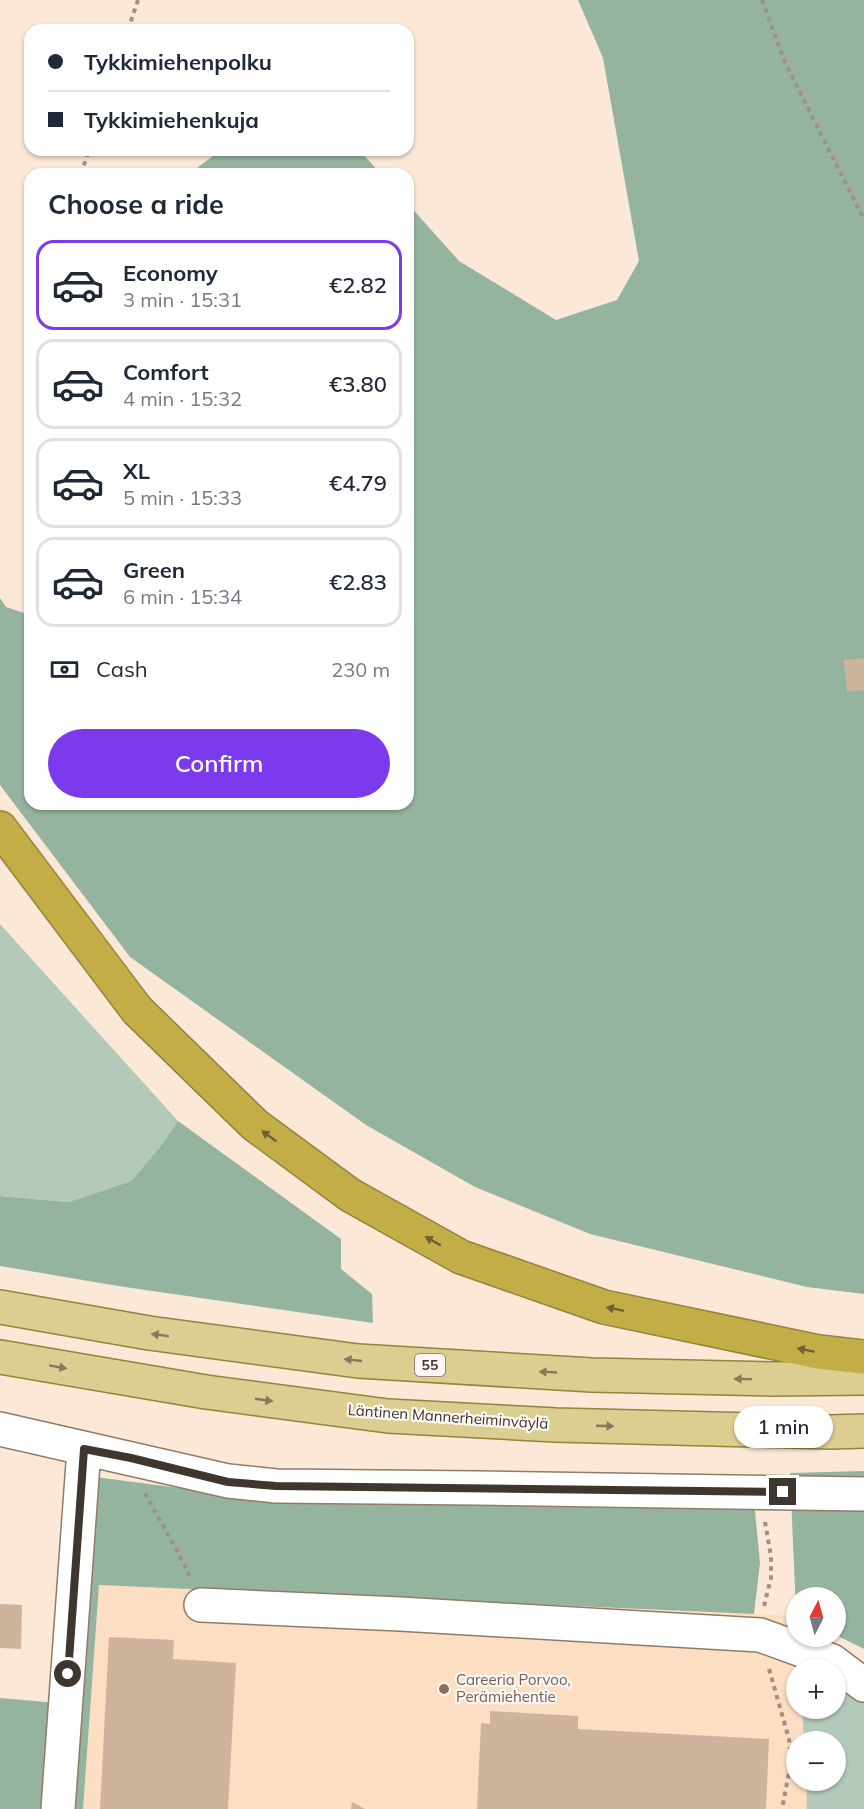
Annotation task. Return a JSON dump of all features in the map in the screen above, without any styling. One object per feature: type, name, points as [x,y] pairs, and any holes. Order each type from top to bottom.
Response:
[{"type":"highway","points":[[0,828],[137,1010],[255,1125],[350,1196],[461,1257],[604,1307],[819,1352],[864,1357]]},
{"type":"main road","name":"55","points":[[0,1307],[149,1333],[358,1361],[592,1375],[773,1379],[864,1378]]},
{"type":"main road","name":"Läntinen Mannerheiminväylä","points":[[0,1357],[206,1392],[388,1416],[556,1425],[864,1431]]},
{"type":"street","points":[[0,1429],[228,1482],[276,1486],[864,1494]]},
{"type":"street","points":[[58,1809],[84,1449]]},
{"type":"street","points":[[201,1605],[760,1635],[832,1661],[864,1684]]},
{"type":"path","points":[[130,24],[138,0]]},
{"type":"path","points":[[762,0],[784,60],[864,220]]},
{"type":"path","points":[[131,1458],[149,1503],[183,1563],[201,1605]]},
{"type":"path","points":[[763,1492],[765,1527],[771,1556],[771,1578],[760,1635],[789,1739],[791,1762],[782,1809]]},
{"type":"shaded area","name":"Careeria Porvoo, Perämiehentie","points":[[99,1585],[786,1616],[786,1647],[798,1647],[799,1659],[786,1659],[786,1719],[803,1719],[803,1731],[786,1731],[786,1791],[806,1791],[807,1809],[83,1809]]},
{"type":"green space","points":[[578,0],[864,0],[864,1294],[807,1287],[590,1234],[475,1187],[366,1125],[130,957],[0,785],[0,598],[6,607],[24,613],[24,810],[414,810],[414,211],[459,261],[556,320],[617,300],[639,261],[603,58]]},
{"type":"green space","points":[[213,156],[364,156],[376,168],[197,168]]},
{"type":"green space","points":[[0,924],[178,1121],[160,1147],[131,1181],[69,1202],[0,1196]]},
{"type":"green space","points":[[178,1121],[341,1239],[341,1269],[372,1294],[373,1323],[118,1286],[0,1266],[0,1196],[69,1202],[131,1181],[160,1147]]},
{"type":"green space","points":[[864,1471],[864,1649],[846,1640],[846,1587],[795,1587],[790,1473]]},
{"type":"green space","points":[[95,1477],[249,1497],[754,1501],[760,1563],[754,1614],[99,1585],[83,1809],[69,1809]]},
{"type":"green space","points":[[846,1688],[864,1701],[864,1809],[807,1809],[806,1791],[846,1791],[846,1731],[803,1731],[803,1719],[846,1719]]},
{"type":"green space","points":[[0,1698],[57,1703],[49,1809],[0,1809]]},
{"type":"building","points":[[864,658],[864,690],[847,692],[844,660]]},
{"type":"building","points":[[0,1604],[22,1605],[21,1649],[0,1648]]},
{"type":"building","points":[[109,1637],[174,1640],[173,1659],[236,1663],[228,1809],[100,1809]]},
{"type":"building","points":[[490,1711],[578,1716],[578,1729],[769,1739],[766,1809],[477,1809],[481,1723],[490,1724]]},
{"type":"building","points":[[352,1802],[365,1809],[351,1809]]},
{"type":"place","name":"Careeria Porvoo, Perämiehentie","points":[[444,1689]]},
{"type":"route","points":[[68,1674],[84,1449],[228,1482],[276,1486],[783,1492]]}]
